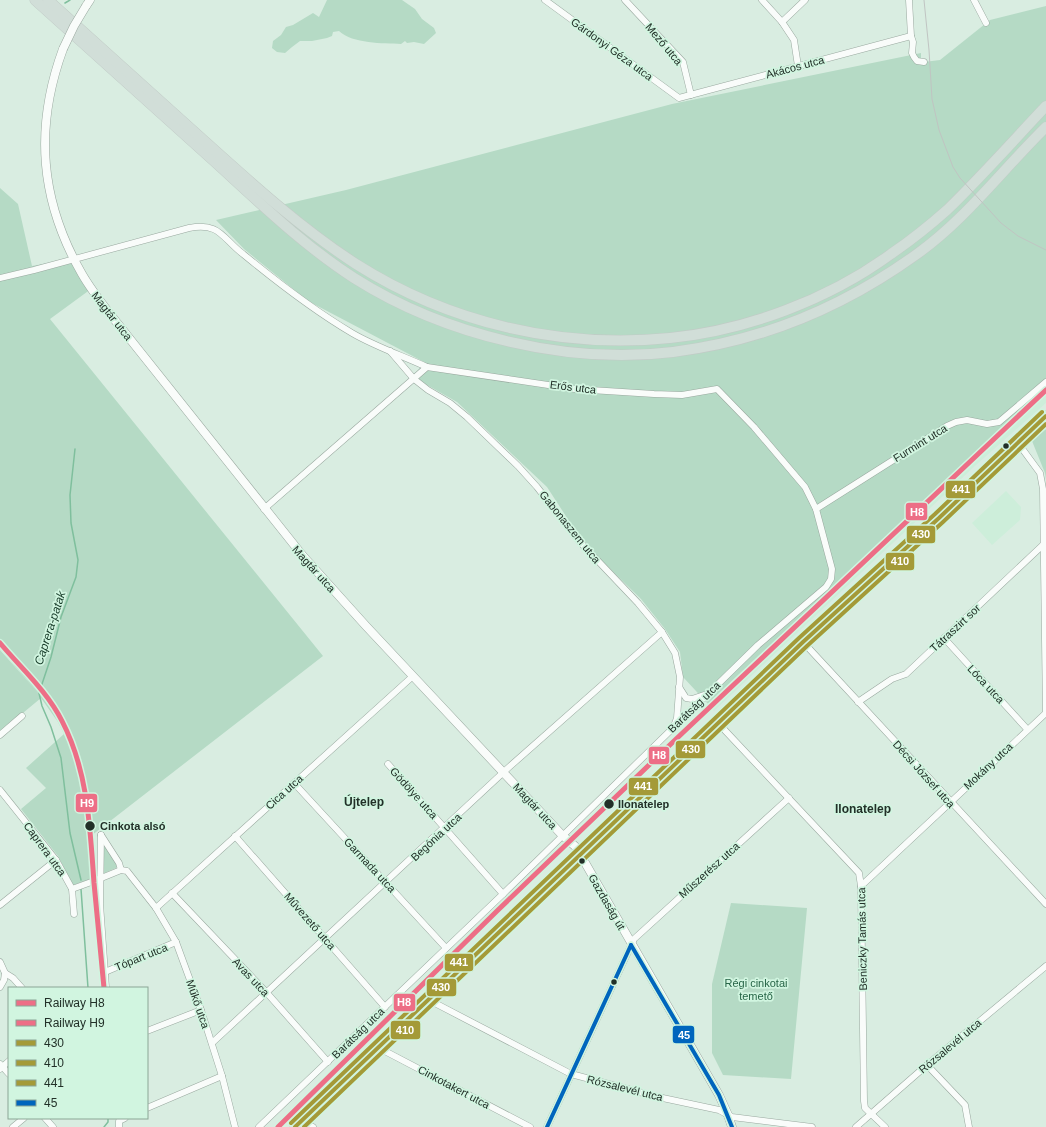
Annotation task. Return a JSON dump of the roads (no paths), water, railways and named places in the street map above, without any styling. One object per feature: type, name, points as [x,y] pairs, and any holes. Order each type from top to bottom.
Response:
[{"type":"highway","points":[[35,0],[280,221],[333,264],[382,294],[439,320],[496,339],[561,350],[612,354],[672,352],[725,343],[748,337],[780,327],[810,315],[866,287],[918,253],[956,221],[1046,127]]},
{"type":"highway","points":[[48,0],[261,192],[308,230],[356,264],[408,293],[452,311],[486,323],[556,337],[597,340],[629,340],[688,335],[731,327],[764,317],[830,291],[855,278],[883,260],[930,224],[946,210],[1046,106]]},
{"type":"main road","points":[[298,1125],[581,856],[803,642],[879,574],[1046,416]]},
{"type":"street","name":"Gárdonyi Géza utca","points":[[545,0],[678,98]]},
{"type":"street","name":"Mező utca","points":[[626,0],[683,62],[691,95]]},
{"type":"street","points":[[762,0],[782,22],[794,40],[798,66]]},
{"type":"street","points":[[782,22],[805,0]]},
{"type":"street","points":[[910,0],[911,36],[913,42],[912,53],[919,62],[924,62]]},
{"type":"street","points":[[974,0],[986,23]]},
{"type":"street","name":"Magtár utca","points":[[88,3],[74,26],[63,49],[53,78],[45,128],[47,179],[52,204],[59,226],[82,274],[96,296],[264,509],[308,561],[413,676],[562,835],[576,847],[581,856]]},
{"type":"street","name":"Akácos utca","points":[[678,98],[911,36]]},
{"type":"street","points":[[0,278],[200,225],[208,226],[219,232],[241,253],[308,305],[353,333],[427,367],[264,509]]},
{"type":"street","name":"Gabonaszem utca","points":[[390,350],[414,379],[428,390],[450,403],[467,417],[518,466],[537,487],[580,542],[638,603],[662,632],[675,653],[680,677],[677,718],[674,727]]},
{"type":"street","name":"Erős utca","points":[[427,367],[583,390],[682,395],[717,389],[754,427],[805,487],[816,509],[832,570]]},
{"type":"street","name":"Furmint utca","points":[[816,509],[947,426],[956,422],[967,420],[987,424],[999,422],[1046,382]]},
{"type":"street","points":[[1018,443],[1040,473],[1044,490],[1046,712]]},
{"type":"street","name":"Tátraszirt sor","points":[[858,702],[892,679],[906,674],[1044,544]]},
{"type":"street","name":"Barátság utca","points":[[259,1127],[503,894],[758,645],[826,587],[831,579],[832,570]]},
{"type":"street","name":"Begónia utca","points":[[212,1043],[326,939],[508,768],[662,632]]},
{"type":"street","name":"Lóca utca","points":[[944,638],[1027,729]]},
{"type":"street","name":"Décsi József utca","points":[[803,642],[1046,904]]},
{"type":"street","name":"Cica utca","points":[[156,908],[413,676]]},
{"type":"street","points":[[679,687],[686,698],[692,699],[708,693]]},
{"type":"street","name":"Mokány utca","points":[[861,886],[1046,712]]},
{"type":"street","points":[[0,735],[22,716]]},
{"type":"street","name":"Beniczky Tamás utca","points":[[718,723],[859,873],[861,886],[864,1101],[865,1108],[870,1113]]},
{"type":"street","name":"Gödölye utca","points":[[388,764],[503,894]]},
{"type":"street","name":"Garmada utca","points":[[294,783],[446,948]]},
{"type":"street","name":"Caprera utca","points":[[0,790],[56,860],[72,889],[74,914]]},
{"type":"street","name":"Műszerész utca","points":[[547,1127],[636,937],[789,798]]},
{"type":"street","points":[[72,889],[100,879],[121,870],[119,862],[101,835],[100,879],[100,904],[106,987]]},
{"type":"street","name":"Művezető utca","points":[[235,836],[385,1007]]},
{"type":"street","name":"Gazdaság út","points":[[581,856],[631,945],[719,1095],[732,1127]]},
{"type":"street","points":[[0,905],[56,860]]},
{"type":"street","name":"Műkő utca","points":[[121,870],[127,871],[156,908],[176,942],[212,1043],[235,1127]]},
{"type":"street","name":"Avas utca","points":[[172,893],[267,993],[328,1062]]},
{"type":"street","name":"Tópart utca","points":[[105,972],[176,942]]},
{"type":"street","points":[[0,962],[5,973],[4,980],[0,987]]},
{"type":"street","name":"Rózsalevél utca","points":[[856,1127],[926,1065],[1046,966]]},
{"type":"street","points":[[5,973],[13,978],[21,987]]},
{"type":"street","name":"Rózsalevél utca","points":[[429,1000],[571,1074],[658,1097],[719,1110],[732,1117],[812,1127]]},
{"type":"street","points":[[148,1031],[201,1010]]},
{"type":"street","name":"Cinkotakert utca","points":[[379,1048],[530,1127]]},
{"type":"street","points":[[926,1065],[965,1105],[969,1127]]},
{"type":"street","points":[[148,1108],[222,1076]]},
{"type":"street","points":[[870,1113],[885,1127]]},
{"type":"street","points":[[13,1127],[23,1119]]},
{"type":"street","points":[[46,1119],[53,1127]]},
{"type":"street","points":[[298,1125],[313,1127]]},
{"type":"waterway","points":[[65,3],[70,0]]},
{"type":"waterway","name":"Caprera-patak","points":[[75,449],[70,495],[71,523],[78,560],[76,577],[61,617],[51,657],[39,693],[42,706],[51,727],[61,758],[70,833],[81,880]]},
{"type":"waterway","name":"Caprera-patak","points":[[81,889],[88,987]]},
{"type":"waterway","name":"Caprera-patak","points":[[104,1127],[108,1122],[108,1119]]},
{"type":"tram line","points":[[924,0],[932,99],[939,130],[953,167],[960,178],[1001,223],[1018,236],[1046,250]]},
{"type":"rail line","name":"H8","points":[[278,1127],[498,910],[674,741],[1046,390]]},
{"type":"rail line","name":"H9","points":[[0,643],[49,700],[56,710],[71,740],[82,779],[89,820],[104,987]]},
{"type":"place","name":"Ilonatelep","points":[[609,804]]},
{"type":"place","name":"Cinkota alsó","points":[[90,826]]},
{"type":"district","name":"Újtelep","points":[[364,802]]},
{"type":"district","name":"Ilonatelep","points":[[863,809]]},
{"type":"park label","name":"Régi cinkotai temető","points":[[756,989]]}]
